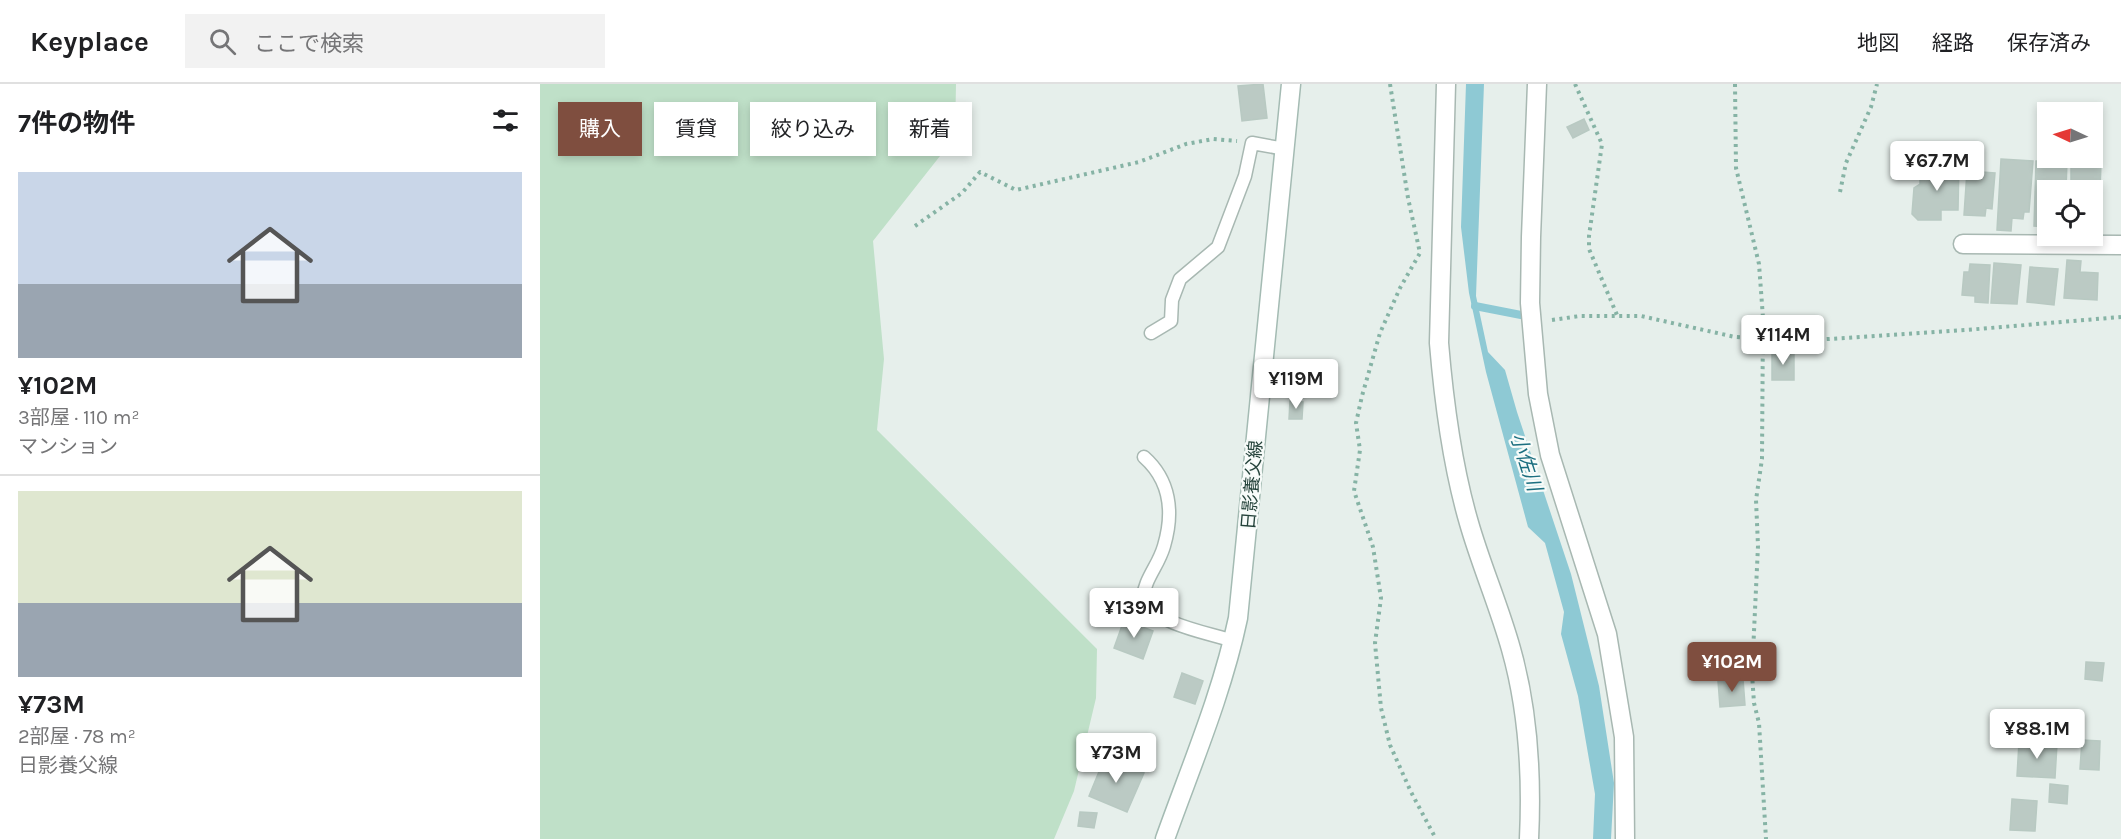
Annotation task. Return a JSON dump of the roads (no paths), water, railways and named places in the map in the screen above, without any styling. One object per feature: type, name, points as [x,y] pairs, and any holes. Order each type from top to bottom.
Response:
[{"type":"street","name":"日影養父線","points":[[1165,839],[1221,684],[1233,641],[1243,586],[1291,84]]},
{"type":"street","points":[[1446,84],[1439,343],[1441,370],[1457,477],[1469,524],[1500,614],[1519,681],[1531,805],[1529,839]]},
{"type":"street","points":[[1537,84],[1530,303],[1538,394],[1550,455],[1601,612],[1616,682],[1624,737],[1625,839]]},
{"type":"street","points":[[1963,244],[2121,244]]},
{"type":"lane","points":[[1151,333],[1171,321],[1172,300],[1180,279],[1218,247],[1245,176],[1252,143],[1285,149]]},
{"type":"lane","points":[[1144,457],[1156,468],[1168,492],[1168,520],[1164,547],[1144,586],[1142,601],[1149,610],[1165,620],[1233,641]]},
{"type":"water","name":"小佐川","points":[[1466,84],[1484,84],[1476,296],[1488,352],[1505,370],[1571,574],[1599,686],[1614,783],[1611,839],[1593,839],[1595,794],[1578,696],[1561,634],[1564,612],[1545,543],[1528,527],[1486,372],[1469,293],[1461,227]]},
{"type":"waterway","points":[[1475,306],[1521,315]]}]
